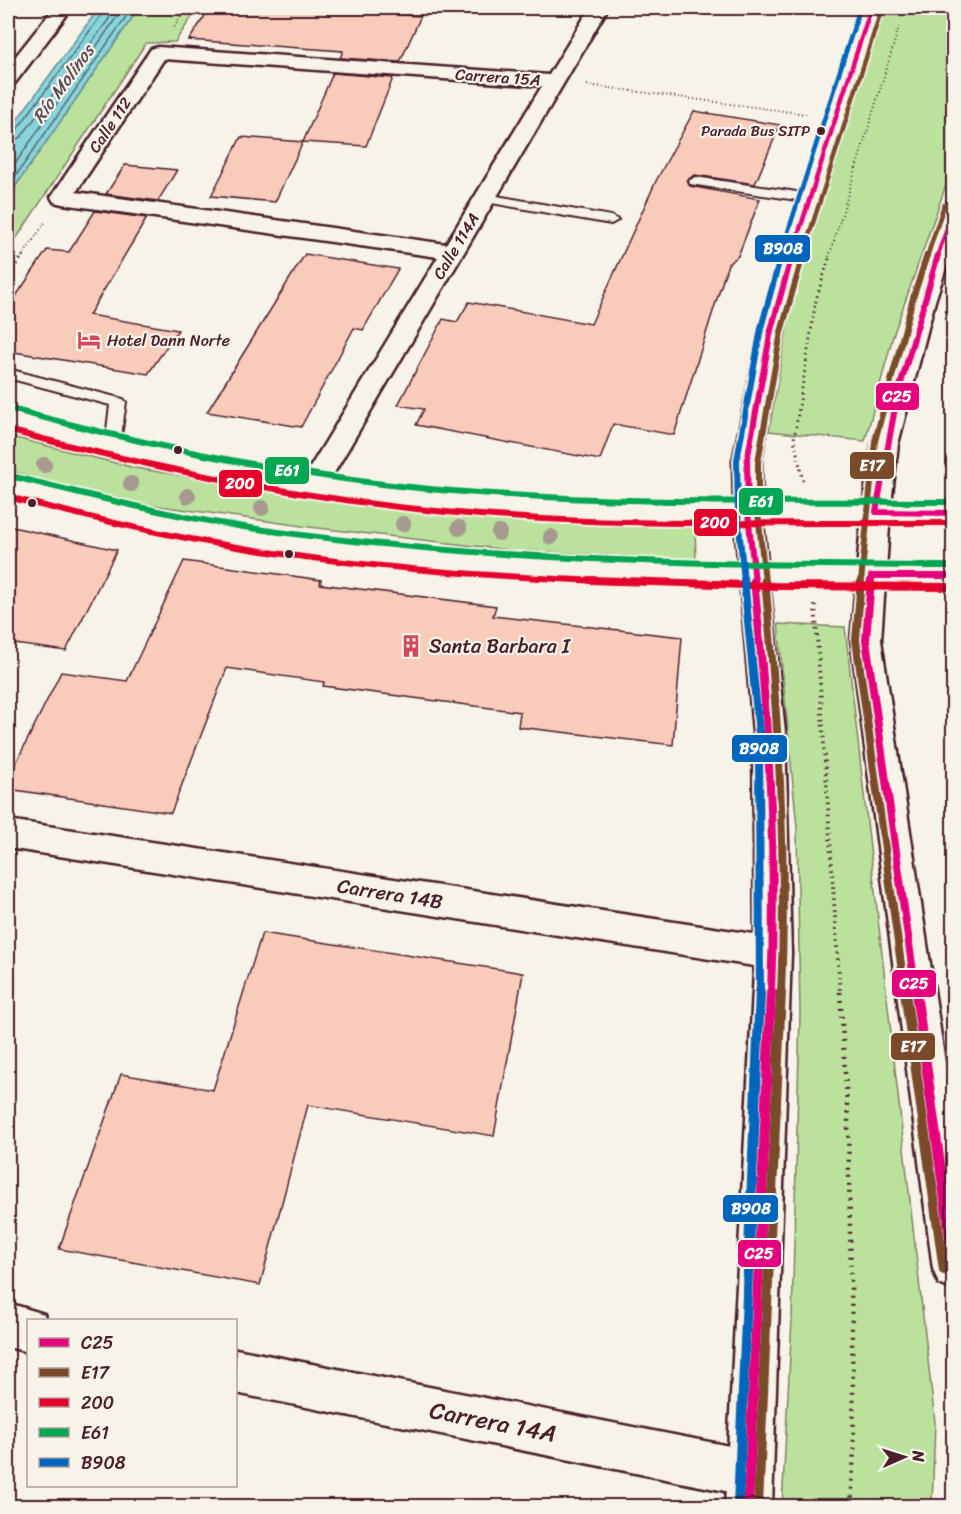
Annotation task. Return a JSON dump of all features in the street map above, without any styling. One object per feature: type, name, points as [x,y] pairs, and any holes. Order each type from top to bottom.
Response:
[{"type":"main road","points":[[8,79],[63,8]]},
{"type":"main road","name":"Calle 114A","points":[[314,484],[599,8]]},
{"type":"main road","points":[[749,1490],[773,953],[769,732],[747,513],[747,461],[769,336],[836,118],[866,8]]},
{"type":"main road","name":"Carrera 15A","points":[[158,53],[555,81]]},
{"type":"main road","name":"Calle 112","points":[[62,198],[158,53]]},
{"type":"main road","points":[[62,198],[254,222],[451,252]]},
{"type":"main road","points":[[954,208],[922,301],[885,444],[876,512],[867,654],[954,1269]]},
{"type":"main road","points":[[8,419],[147,456],[370,493],[516,507],[747,513],[954,513]]},
{"type":"main road","points":[[8,486],[135,519],[308,548],[447,563],[754,575],[954,576]]},
{"type":"main road","name":"Carrera 14B","points":[[8,834],[773,953]]},
{"type":"main road","points":[[8,1325],[27,1330]]},
{"type":"main road","name":"Carrera 14A","points":[[237,1371],[749,1490]]},
{"type":"lane","points":[[695,181],[810,198]]},
{"type":"lane","points":[[485,198],[611,220]]},
{"type":"lane","points":[[8,374],[118,402],[113,446]]},
{"type":"path","points":[[803,479],[794,439],[816,300],[905,8]]},
{"type":"path","name":"Carrera 15A","points":[[555,81],[836,118]]},
{"type":"path","points":[[8,279],[62,198]]},
{"type":"path","points":[[814,597],[848,1119],[854,1449],[851,1506]]},
{"type":"green space","points":[[139,8],[198,8],[175,42],[146,43],[8,251],[8,197]]},
{"type":"green space","points":[[884,8],[953,8],[953,165],[893,336],[865,441],[769,431],[787,327],[803,256]]},
{"type":"green space","points":[[8,436],[135,468],[386,509],[547,522],[695,526],[696,560],[510,550],[309,527],[109,499],[8,470]]},
{"type":"green space","points":[[778,624],[845,627],[935,1422],[932,1506],[782,1506],[792,1320],[800,1014],[797,828]]},
{"type":"water","name":"Río Molinos","points":[[99,8],[139,8],[8,197],[8,132]]},
{"type":"building","points":[[210,8],[292,8],[421,16],[400,62],[340,58],[343,51],[189,40]]},
{"type":"building","points":[[333,73],[393,78],[366,146],[303,142]]},
{"type":"building","points":[[694,111],[780,125],[755,184],[695,175],[687,180],[690,186],[760,199],[738,256],[728,264],[674,435],[613,424],[600,460],[416,425],[424,409],[398,405],[443,319],[457,322],[469,302],[591,324],[656,181]]},
{"type":"building","points":[[241,137],[303,142],[275,202],[211,196]]},
{"type":"building","points":[[125,165],[177,170],[158,201],[106,194]]},
{"type":"building","points":[[95,211],[147,218],[89,315],[178,330],[148,374],[8,351],[8,308],[47,250],[69,252]]},
{"type":"building","points":[[305,254],[398,269],[363,330],[354,328],[301,427],[207,412]]},
{"type":"building","points":[[8,526],[117,550],[66,651],[8,643]]},
{"type":"building","points":[[184,561],[321,580],[320,584],[496,606],[493,616],[682,637],[673,745],[518,727],[520,712],[323,686],[324,682],[227,668],[171,813],[8,789],[8,779],[61,672],[127,681]]},
{"type":"building","points":[[262,933],[523,973],[494,1136],[308,1105],[260,1285],[59,1249],[121,1074],[213,1090]]},
{"type":"transit line","name":"B908","points":[[738,1506],[762,953],[759,733],[738,514],[737,460],[761,328],[776,270],[860,8]]},
{"type":"transit line","name":"C25","points":[[748,1506],[773,953],[769,732],[748,513],[747,461],[771,330],[786,273],[871,8]]},
{"type":"transit line","name":"E17","points":[[758,1506],[783,953],[779,732],[758,512],[758,462],[781,332],[796,276],[881,11]]},
{"type":"transit line","name":"E17","points":[[944,205],[913,298],[875,441],[866,511],[856,640],[944,1270]]},
{"type":"transit line","name":"C25","points":[[954,209],[917,321],[897,397],[876,512],[954,513]]},
{"type":"transit line","name":"E61","points":[[11,409],[73,426],[197,454],[386,485],[569,499],[954,502]]},
{"type":"transit line","name":"200","points":[[8,430],[132,462],[195,475],[384,506],[567,520],[954,523]]},
{"type":"transit line","name":"E61","points":[[11,476],[185,517],[332,539],[421,548],[598,560],[776,565],[954,566]]},
{"type":"transit line","name":"200","points":[[8,497],[182,538],[330,560],[419,569],[508,576],[686,584],[954,587]]},
{"type":"transit line","name":"C25","points":[[954,576],[871,576],[866,640],[954,1265]]},
{"type":"place","name":"Parada Bus SITP","points":[[821,131]]},
{"type":"place","name":"Hotel Dann Norte","points":[[89,340]]},
{"type":"place","name":"Santa Barbara I","points":[[411,646]]}]
